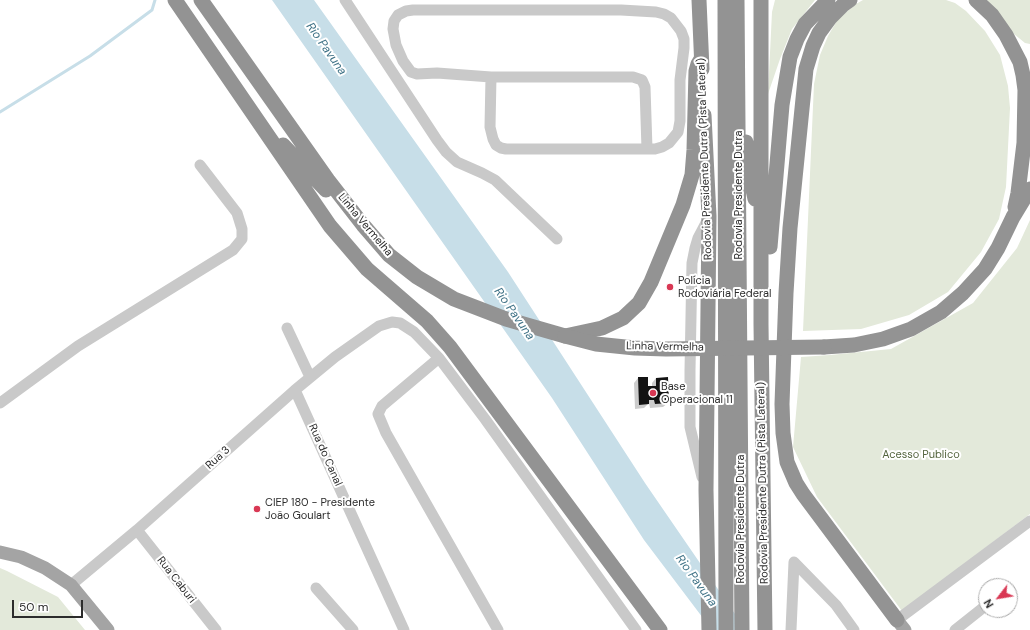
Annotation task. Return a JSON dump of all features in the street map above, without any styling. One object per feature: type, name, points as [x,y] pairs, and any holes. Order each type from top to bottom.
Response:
[{"type":"highway","points":[[175,0],[308,196],[334,231],[367,269],[427,321],[450,347],[660,630]]},
{"type":"highway","name":"Linha Vermelha","points":[[201,0],[297,136],[363,225],[379,244],[404,269],[448,296],[467,305],[506,319],[565,336],[596,344],[635,348],[666,349],[824,347],[854,345],[883,339],[911,329],[941,312],[963,293],[985,269],[998,248],[1013,217]]},
{"type":"highway","name":"Rodovia Presidente Dutra (Pista Lateral)","points":[[699,0],[709,216],[706,490],[709,630]]},
{"type":"highway","name":"Rodovia Presidente Dutra","points":[[725,0],[726,630]]},
{"type":"highway","name":"Rodovia Presidente Dutra","points":[[737,0],[742,630]]},
{"type":"highway","points":[[743,0],[745,131],[750,176],[755,199],[762,217]]},
{"type":"highway","name":"Rodovia Presidente Dutra (Pista Lateral)","points":[[761,0],[761,324],[765,630]]},
{"type":"highway","points":[[761,324],[771,246],[782,105],[790,57],[796,39],[805,24],[828,0]]},
{"type":"highway","points":[[850,0],[830,18],[819,33],[811,51],[806,69],[790,228],[782,404],[783,433],[787,462],[796,483],[901,625]]},
{"type":"highway","points":[[976,0],[992,14],[1006,35],[1020,62],[1023,76],[1025,90],[1024,143],[1018,193],[1013,217]]},
{"type":"highway","points":[[565,336],[614,324],[639,303],[651,282],[683,205],[692,175],[696,71],[701,53]]},
{"type":"highway","points":[[252,112],[340,205],[363,225]]},
{"type":"highway","points":[[1013,217],[1030,189]]},
{"type":"main road","points":[[761,27],[769,0]]},
{"type":"main road","points":[[0,552],[21,557],[45,568],[71,585],[108,630]]},
{"type":"street","points":[[345,0],[446,152],[457,162],[495,180],[557,240]]},
{"type":"street","points":[[491,77],[490,127],[496,145],[501,148],[506,149],[647,149],[655,149],[669,143],[678,132],[680,121],[680,80],[684,39],[676,24],[667,16],[656,12],[620,10],[413,10],[406,11],[398,15],[394,21],[393,29],[396,45],[403,61],[411,72],[417,74],[491,77],[633,77],[642,80],[645,87],[647,149]]},
{"type":"street","points":[[684,48],[701,53]]},
{"type":"street","points":[[0,403],[78,346],[232,250],[242,239],[242,229],[237,213],[200,165]]},
{"type":"street","name":"Rua 3","points":[[71,585],[137,530],[295,390],[335,357],[386,323],[400,322],[414,332],[439,358],[485,419],[636,630]]},
{"type":"street","points":[[287,328],[310,377]]},
{"type":"street","points":[[439,358],[382,406],[378,414],[386,433],[498,630]]},
{"type":"street","name":"Rua do Canal","points":[[295,390],[404,630]]},
{"type":"street","points":[[901,625],[1030,521]]},
{"type":"street","name":"Rua Caburi","points":[[137,530],[216,630]]},
{"type":"street","points":[[791,630],[794,562],[836,605],[854,630]]},
{"type":"street","points":[[316,588],[353,630]]},
{"type":"street","points":[[955,630],[978,612]]},
{"type":"green space","points":[[775,0],[815,0],[792,29],[768,94],[772,12]]},
{"type":"green space","points":[[863,0],[946,0],[955,3],[966,11],[985,31],[1000,55],[1008,86],[1010,108],[1006,187],[999,219],[981,252],[948,292],[909,315],[861,329],[803,331],[814,84],[820,55],[828,36],[838,19]]},
{"type":"green space","points":[[987,0],[1030,0],[1030,44],[1025,43],[1014,34]]},
{"type":"green space","name":"Acesso Publico","points":[[1030,220],[1030,514],[902,611],[817,497],[793,447],[801,357],[891,349],[973,303],[1017,248]]},
{"type":"green space","points":[[0,568],[58,597],[85,630],[0,630]]},
{"type":"water","name":"Rio Pavuna","points":[[272,0],[314,0],[508,272],[645,483],[746,630],[712,630],[644,540],[552,398]]},
{"type":"building","name":"Base Operacional 11","points":[[638,377],[648,377],[648,386],[656,386],[656,378],[668,377],[669,403],[655,404],[654,400],[649,400],[649,404],[639,405]]},
{"type":"waterway","points":[[0,112],[90,56],[152,10],[155,0]]},
{"type":"place","name":"Polícia Rodoviária Federal","points":[[670,287]]},
{"type":"place","name":"Base Operacional 11","points":[[653,393]]},
{"type":"place","name":"CIEP 180 - Presidente João Goulart","points":[[257,509]]}]
